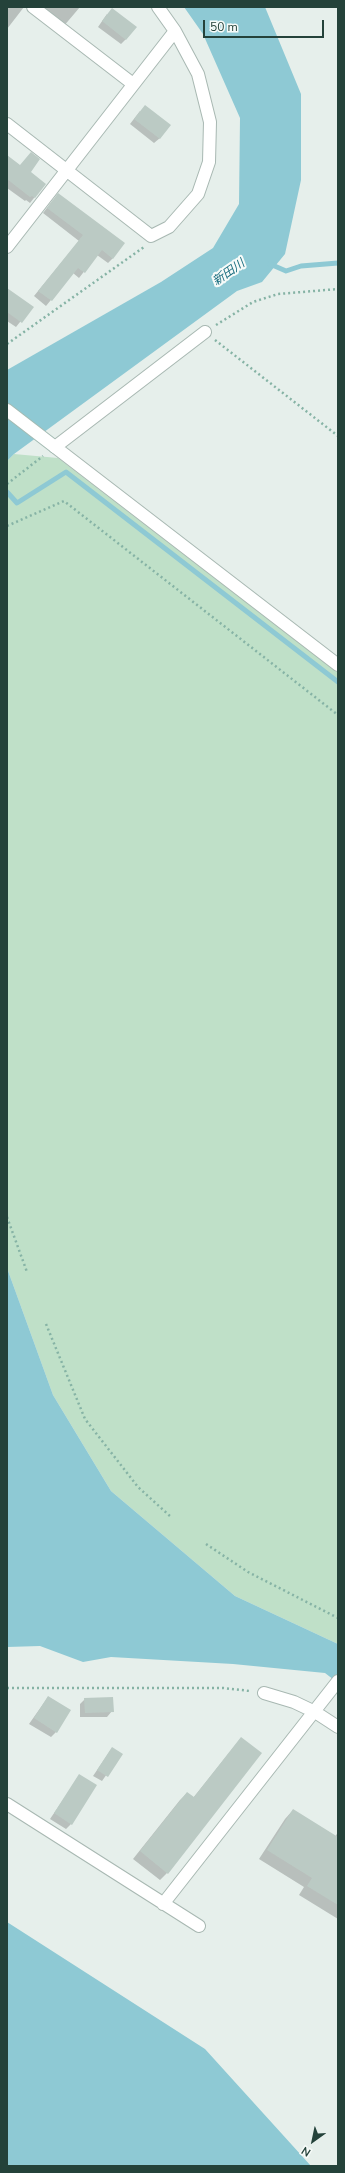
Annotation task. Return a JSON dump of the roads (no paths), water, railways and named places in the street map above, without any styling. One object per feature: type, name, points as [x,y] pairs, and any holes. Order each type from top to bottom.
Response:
[{"type":"street","points":[[33,7],[133,84]]},
{"type":"street","points":[[7,124],[151,236],[169,227],[198,194],[209,162],[210,122],[198,74],[175,31],[158,7]]},
{"type":"street","points":[[7,247],[175,31]]},
{"type":"street","points":[[55,447],[206,332]]},
{"type":"street","points":[[7,410],[338,665]]},
{"type":"street","points":[[163,1904],[338,1681]]},
{"type":"street","points":[[264,1693],[294,1702],[315,1712],[338,1727]]},
{"type":"street","points":[[7,1804],[199,1926]]},
{"type":"water","name":"新田川","points":[[184,7],[265,7],[301,94],[301,180],[285,254],[262,282],[237,291],[14,454],[7,461],[7,370],[161,282],[213,248],[239,204],[240,118],[203,34]]},
{"type":"water","points":[[7,1268],[53,1395],[111,1491],[235,1596],[338,1644],[338,1683],[325,1673],[233,1664],[111,1657],[83,1662],[40,1646],[7,1647]]},
{"type":"water","points":[[7,1922],[205,2049],[311,2166],[7,2166]]},
{"type":"waterway","points":[[270,264],[286,271],[301,266],[338,263]]},
{"type":"waterway","points":[[7,492],[17,503],[66,472],[338,682]]}]
